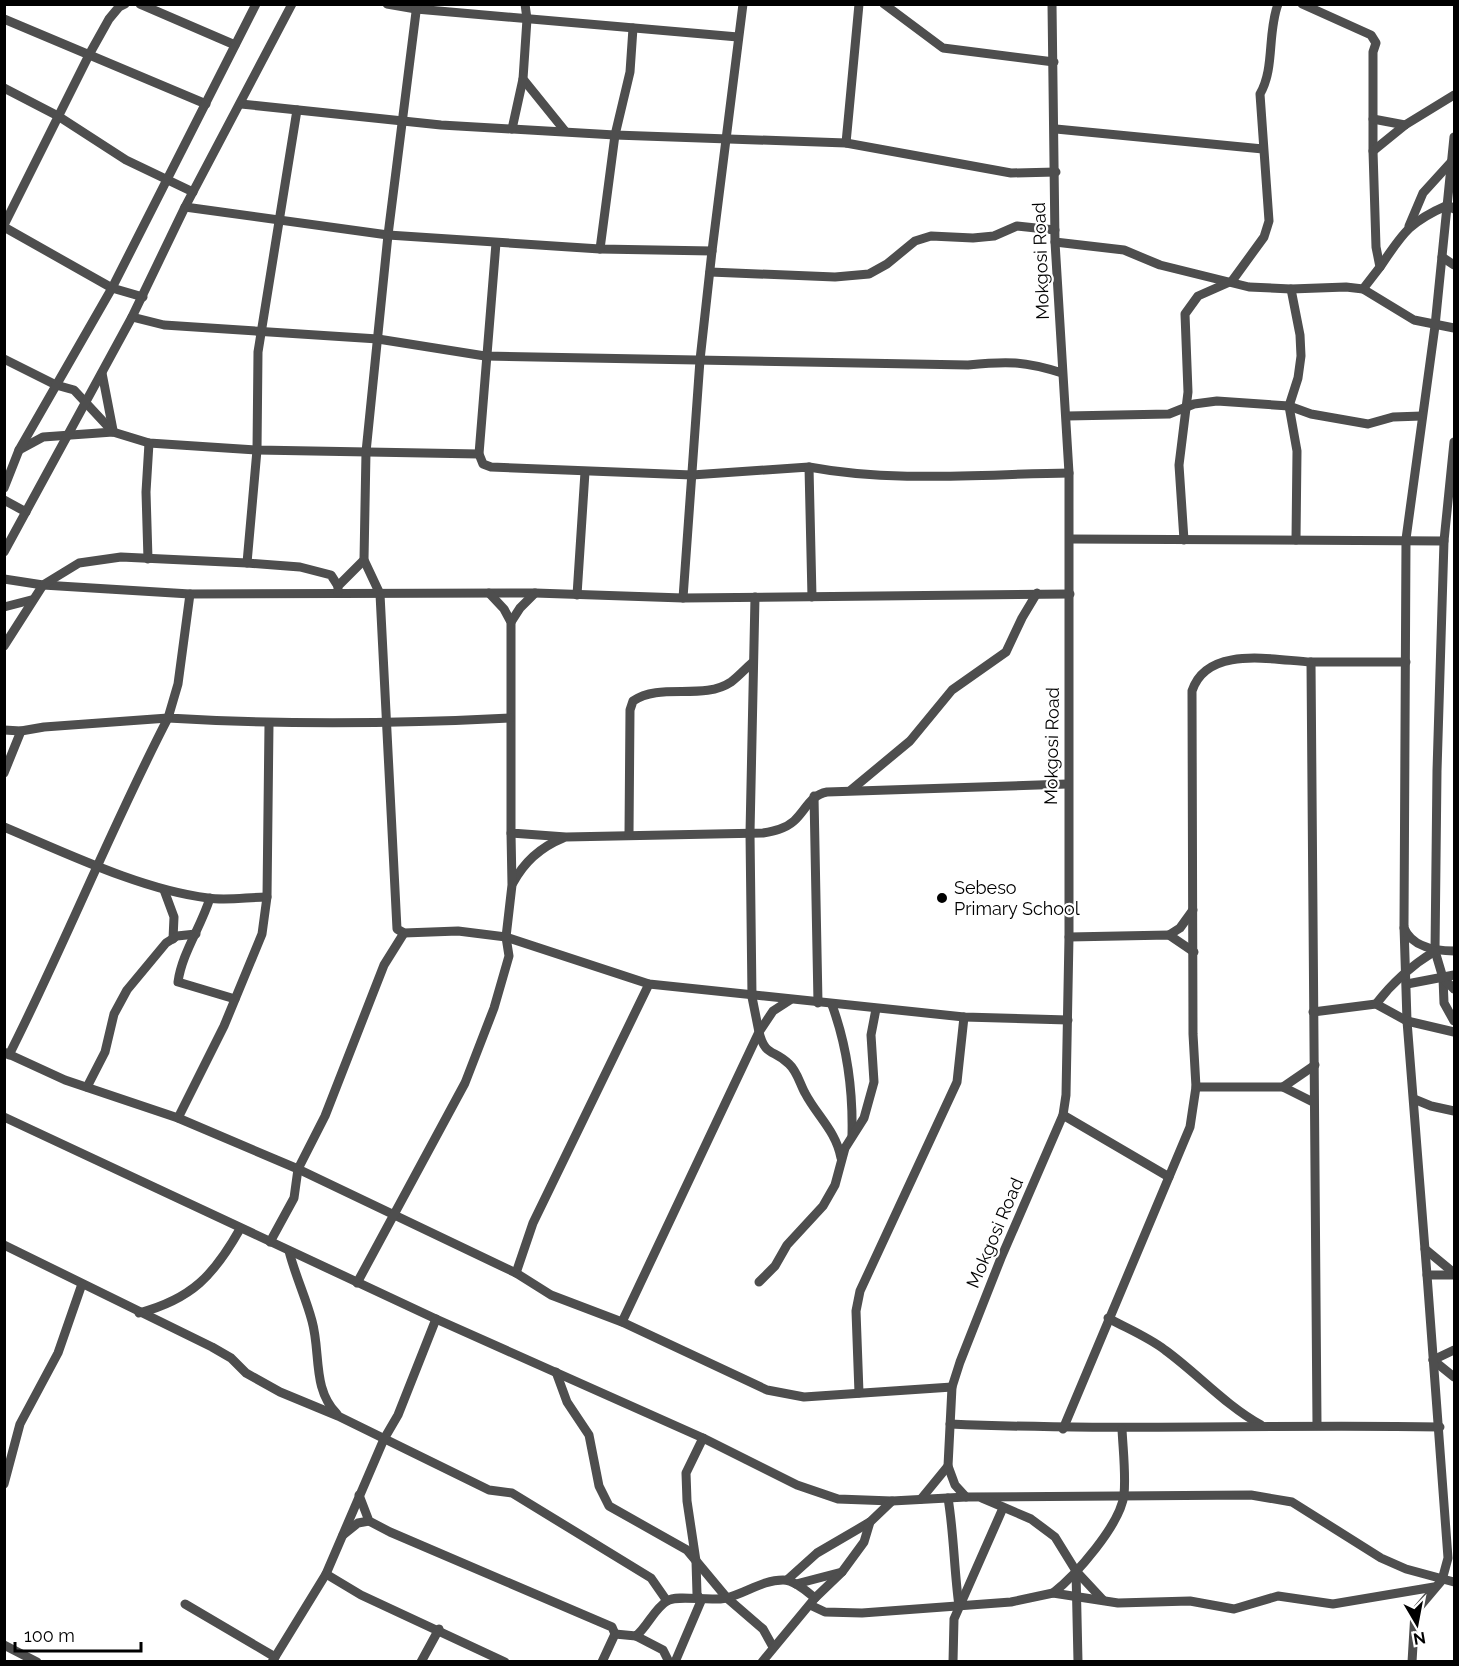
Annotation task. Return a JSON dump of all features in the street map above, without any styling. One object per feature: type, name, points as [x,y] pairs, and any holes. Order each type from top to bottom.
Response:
[{"type":"street","points":[[125,4],[119,7],[109,19],[90,53],[4,226],[112,288],[143,297]]},
{"type":"street","points":[[140,4],[235,45]]},
{"type":"street","points":[[5,484],[19,450],[112,288],[256,4]]},
{"type":"street","points":[[4,552],[143,297],[185,207],[292,4]]},
{"type":"street","points":[[387,4],[527,19],[738,37]]},
{"type":"street","points":[[512,129],[523,79],[527,19],[525,4]]},
{"type":"street","points":[[684,598],[700,360],[743,4]]},
{"type":"street","points":[[846,143],[860,4]]},
{"type":"street","points":[[884,4],[943,48],[1054,62]]},
{"type":"street","name":"Mokgosi Road","points":[[948,1466],[952,1387],[960,1362],[1001,1258],[1064,1115],[1069,937],[1067,784],[1070,539],[1067,416],[1062,373],[1055,242],[1056,129],[1052,4]]},
{"type":"street","points":[[1184,540],[1179,448],[1188,408],[1185,314],[1198,296],[1232,281],[1264,237],[1269,221],[1260,94],[1268,75],[1272,19],[1278,4]]},
{"type":"street","points":[[1302,4],[1371,35],[1376,43],[1373,52],[1372,119],[1376,248],[1380,267]]},
{"type":"street","points":[[416,7],[388,235],[366,452],[364,560],[381,594],[397,929],[404,933],[458,931],[506,937],[649,984],[753,997],[964,1017],[1068,1020]]},
{"type":"street","points":[[4,19],[90,53],[206,104]]},
{"type":"street","points":[[600,249],[615,135],[630,72],[633,28]]},
{"type":"street","points":[[523,79],[564,131]]},
{"type":"street","points":[[4,88],[58,116],[126,159],[193,192]]},
{"type":"street","points":[[1373,151],[1405,125],[1455,95]]},
{"type":"street","points":[[241,104],[401,121],[512,129],[727,140],[846,143],[1011,173],[1056,172]]},
{"type":"street","points":[[247,563],[257,450],[258,352],[297,110]]},
{"type":"street","points":[[1372,119],[1405,125]]},
{"type":"street","points":[[1056,129],[1263,149]]},
{"type":"street","points":[[1412,1662],[1415,1612],[1442,1580],[1448,1558],[1440,1427],[1407,1021],[1404,926],[1406,539],[1442,257],[1451,207],[1455,137]]},
{"type":"street","points":[[1363,289],[1409,226],[1423,193],[1453,160]]},
{"type":"street","points":[[185,207],[279,222],[388,235],[600,249],[712,250]]},
{"type":"street","points":[[1409,226],[1422,216],[1451,207]]},
{"type":"street","points":[[710,272],[835,277],[869,274],[887,264],[915,241],[931,236],[973,238],[994,236],[1017,226],[1055,230]]},
{"type":"street","points":[[1055,242],[1124,249],[1160,265],[1249,287],[1363,289],[1414,320],[1435,326],[1455,328]]},
{"type":"street","points":[[496,243],[485,356],[479,454],[483,464],[585,472],[692,475],[809,467],[864,475],[913,477],[1069,473]]},
{"type":"street","points":[[1442,257],[1455,265]]},
{"type":"street","points":[[1291,289],[1300,335],[1301,356],[1298,378],[1289,406],[1298,459],[1296,540]]},
{"type":"street","points":[[132,316],[164,325],[378,339],[485,356],[968,365],[1020,361],[1062,373]]},
{"type":"street","points":[[4,359],[56,385],[74,390],[113,432]]},
{"type":"street","points":[[102,372],[105,402],[113,432]]},
{"type":"street","points":[[1067,416],[1169,414],[1217,401],[1289,406],[1311,414],[1368,424],[1393,417],[1422,416]]},
{"type":"street","points":[[19,450],[43,437],[88,436],[113,432],[149,443],[257,450],[479,454]]},
{"type":"street","points":[[1455,442],[1444,541],[1436,782],[1435,951],[1443,978],[1444,1003],[1455,1021]]},
{"type":"street","points":[[148,559],[146,492],[149,443]]},
{"type":"street","points":[[809,467],[812,597]]},
{"type":"street","points":[[577,595],[585,472]]},
{"type":"street","points":[[4,500],[26,512]]},
{"type":"street","points":[[1070,539],[1444,541]]},
{"type":"street","points":[[4,645],[31,600],[43,585],[79,563],[121,557],[247,563],[324,572],[331,575],[338,589]]},
{"type":"street","points":[[338,589],[364,560]]},
{"type":"street","points":[[4,579],[43,585],[190,594],[338,589],[381,594],[535,593],[684,598],[1070,594]]},
{"type":"street","points":[[357,1283],[396,1215],[465,1083],[482,1043],[508,963],[506,937],[512,885],[511,622],[504,609],[489,593]]},
{"type":"street","points":[[511,622],[520,608],[535,593]]},
{"type":"street","points":[[850,791],[910,741],[952,690],[1006,652],[1037,593]]},
{"type":"street","points":[[190,594],[178,684],[168,718],[97,866],[56,962],[7,1053],[32,1066],[87,1087],[178,1118],[298,1169],[516,1273],[551,1295],[622,1322],[766,1390],[804,1397],[952,1387]]},
{"type":"street","points":[[755,597],[750,833],[753,997],[764,1048],[790,1064],[805,1094],[835,1136],[842,1158]]},
{"type":"street","points":[[4,607],[31,600]]},
{"type":"street","points":[[1063,1429],[1190,1127],[1196,1087],[1193,1034],[1191,714],[1192,691],[1196,678],[1212,664],[1225,660],[1406,662]]},
{"type":"street","points":[[1311,662],[1317,1424]]},
{"type":"street","points":[[629,835],[630,710],[633,701],[648,695],[718,687],[730,683],[752,663]]},
{"type":"street","points":[[4,730],[21,731],[44,726],[168,718],[269,724],[386,724],[510,718]]},
{"type":"street","points":[[178,1118],[235,999],[262,934],[267,897],[269,724]]},
{"type":"street","points":[[4,773],[21,731]]},
{"type":"street","points":[[511,832],[566,837],[750,833],[780,830],[793,822],[814,796],[827,792],[1067,784]]},
{"type":"street","points":[[814,796],[818,1003]]},
{"type":"street","points":[[4,827],[97,866],[164,890],[210,898],[267,897]]},
{"type":"street","points":[[512,885],[521,869],[531,858],[550,843],[566,837]]},
{"type":"street","points":[[164,890],[174,917],[173,939]]},
{"type":"street","points":[[210,898],[180,967],[178,981],[235,999]]},
{"type":"street","points":[[1069,937],[1169,935],[1180,928],[1193,910]]},
{"type":"street","points":[[1404,926],[1408,936],[1435,951],[1455,951]]},
{"type":"street","points":[[270,1242],[294,1198],[298,1169],[325,1116],[384,965],[404,933]]},
{"type":"street","points":[[87,1087],[105,1052],[114,1014],[127,990],[155,955],[173,939],[196,934]]},
{"type":"street","points":[[1169,935],[1194,952]]},
{"type":"street","points":[[1376,1004],[1389,987],[1407,970],[1435,951]]},
{"type":"street","points":[[1407,984],[1455,975]]},
{"type":"street","points":[[1443,978],[1455,989]]},
{"type":"street","points":[[516,1273],[533,1223],[649,984]]},
{"type":"street","points":[[622,1322],[759,1032],[773,1011],[790,1000]]},
{"type":"street","points":[[1313,1012],[1376,1004],[1407,1021],[1455,1032]]},
{"type":"street","points":[[832,1005],[840,1025],[850,1080],[852,1137]]},
{"type":"street","points":[[759,1282],[775,1266],[787,1245],[823,1206],[835,1185],[842,1158],[864,1118],[874,1082],[871,1035],[876,1009]]},
{"type":"street","points":[[859,1393],[856,1311],[860,1291],[957,1082],[964,1017]]},
{"type":"street","points":[[1283,1087],[1315,1065]]},
{"type":"street","points":[[1196,1087],[1283,1087],[1313,1102]]},
{"type":"street","points":[[1414,1098],[1454,1112]]},
{"type":"street","points":[[1064,1115],[1169,1177]]},
{"type":"street","points":[[4,1117],[357,1283],[703,1438],[797,1485],[838,1499],[892,1501],[966,1497],[1251,1495],[1292,1502],[1381,1558],[1442,1580],[1455,1582]]},
{"type":"street","points":[[139,1313],[164,1306],[193,1290],[212,1272],[240,1229]]},
{"type":"street","points":[[4,1245],[222,1353],[246,1373],[280,1392],[338,1416],[489,1490],[512,1493],[651,1578],[667,1601]]},
{"type":"street","points":[[1425,1249],[1455,1274]]},
{"type":"street","points":[[289,1251],[312,1321],[318,1375],[324,1396],[338,1416]]},
{"type":"street","points":[[1427,1275],[1455,1274]]},
{"type":"street","points":[[4,1484],[20,1424],[58,1353],[82,1284]]},
{"type":"street","points":[[1108,1318],[1163,1348],[1200,1377],[1235,1411],[1263,1427]]},
{"type":"street","points":[[185,1604],[274,1659],[326,1574],[384,1439],[398,1415],[436,1319]]},
{"type":"street","points":[[1433,1360],[1455,1350]]},
{"type":"street","points":[[1433,1360],[1455,1377]]},
{"type":"street","points":[[556,1372],[567,1402],[589,1435],[599,1486],[609,1506],[687,1550],[727,1598],[763,1629],[773,1647]]},
{"type":"street","points":[[950,1425],[1063,1429],[1263,1427],[1317,1424],[1440,1427]]},
{"type":"street","points":[[1053,1593],[1076,1571],[1103,1537],[1117,1514],[1124,1496],[1122,1429]]},
{"type":"street","points":[[701,1601],[697,1594],[696,1562],[687,1501],[686,1473],[703,1438]]},
{"type":"street","points":[[948,1466],[955,1485],[966,1497]]},
{"type":"street","points":[[921,1499],[948,1466]]},
{"type":"street","points":[[359,1496],[369,1521]]},
{"type":"street","points":[[981,1497],[1031,1519],[1055,1537],[1076,1571],[1104,1600]]},
{"type":"street","points":[[948,1498],[954,1536],[953,1566],[959,1606]]},
{"type":"street","points":[[636,1635],[667,1601],[680,1597],[701,1601],[727,1598],[753,1587],[787,1580],[817,1553],[870,1522],[892,1501]]},
{"type":"street","points":[[953,1662],[954,1619],[987,1551],[1003,1508]]},
{"type":"street","points":[[342,1535],[358,1523],[369,1521],[612,1627],[615,1634],[602,1662]]},
{"type":"street","points":[[762,1662],[812,1601],[842,1572],[864,1542],[870,1522]]},
{"type":"street","points":[[1076,1571],[1078,1662]]},
{"type":"street","points":[[796,1584],[842,1572]]},
{"type":"street","points":[[326,1574],[361,1595],[439,1629],[505,1662]]},
{"type":"street","points":[[787,1580],[796,1584],[825,1612],[843,1614],[1011,1602],[1053,1593],[1118,1603],[1190,1601],[1234,1609],[1278,1596],[1333,1604],[1434,1587]]},
{"type":"street","points":[[675,1662],[701,1601]]},
{"type":"street","points":[[421,1662],[439,1629]]},
{"type":"street","points":[[615,1634],[636,1635],[663,1650],[669,1662]]},
{"type":"street","points":[[4,1645],[37,1662]]},
{"type":"place","name":"Sebeso Primary School","points":[[942,898]]}]
